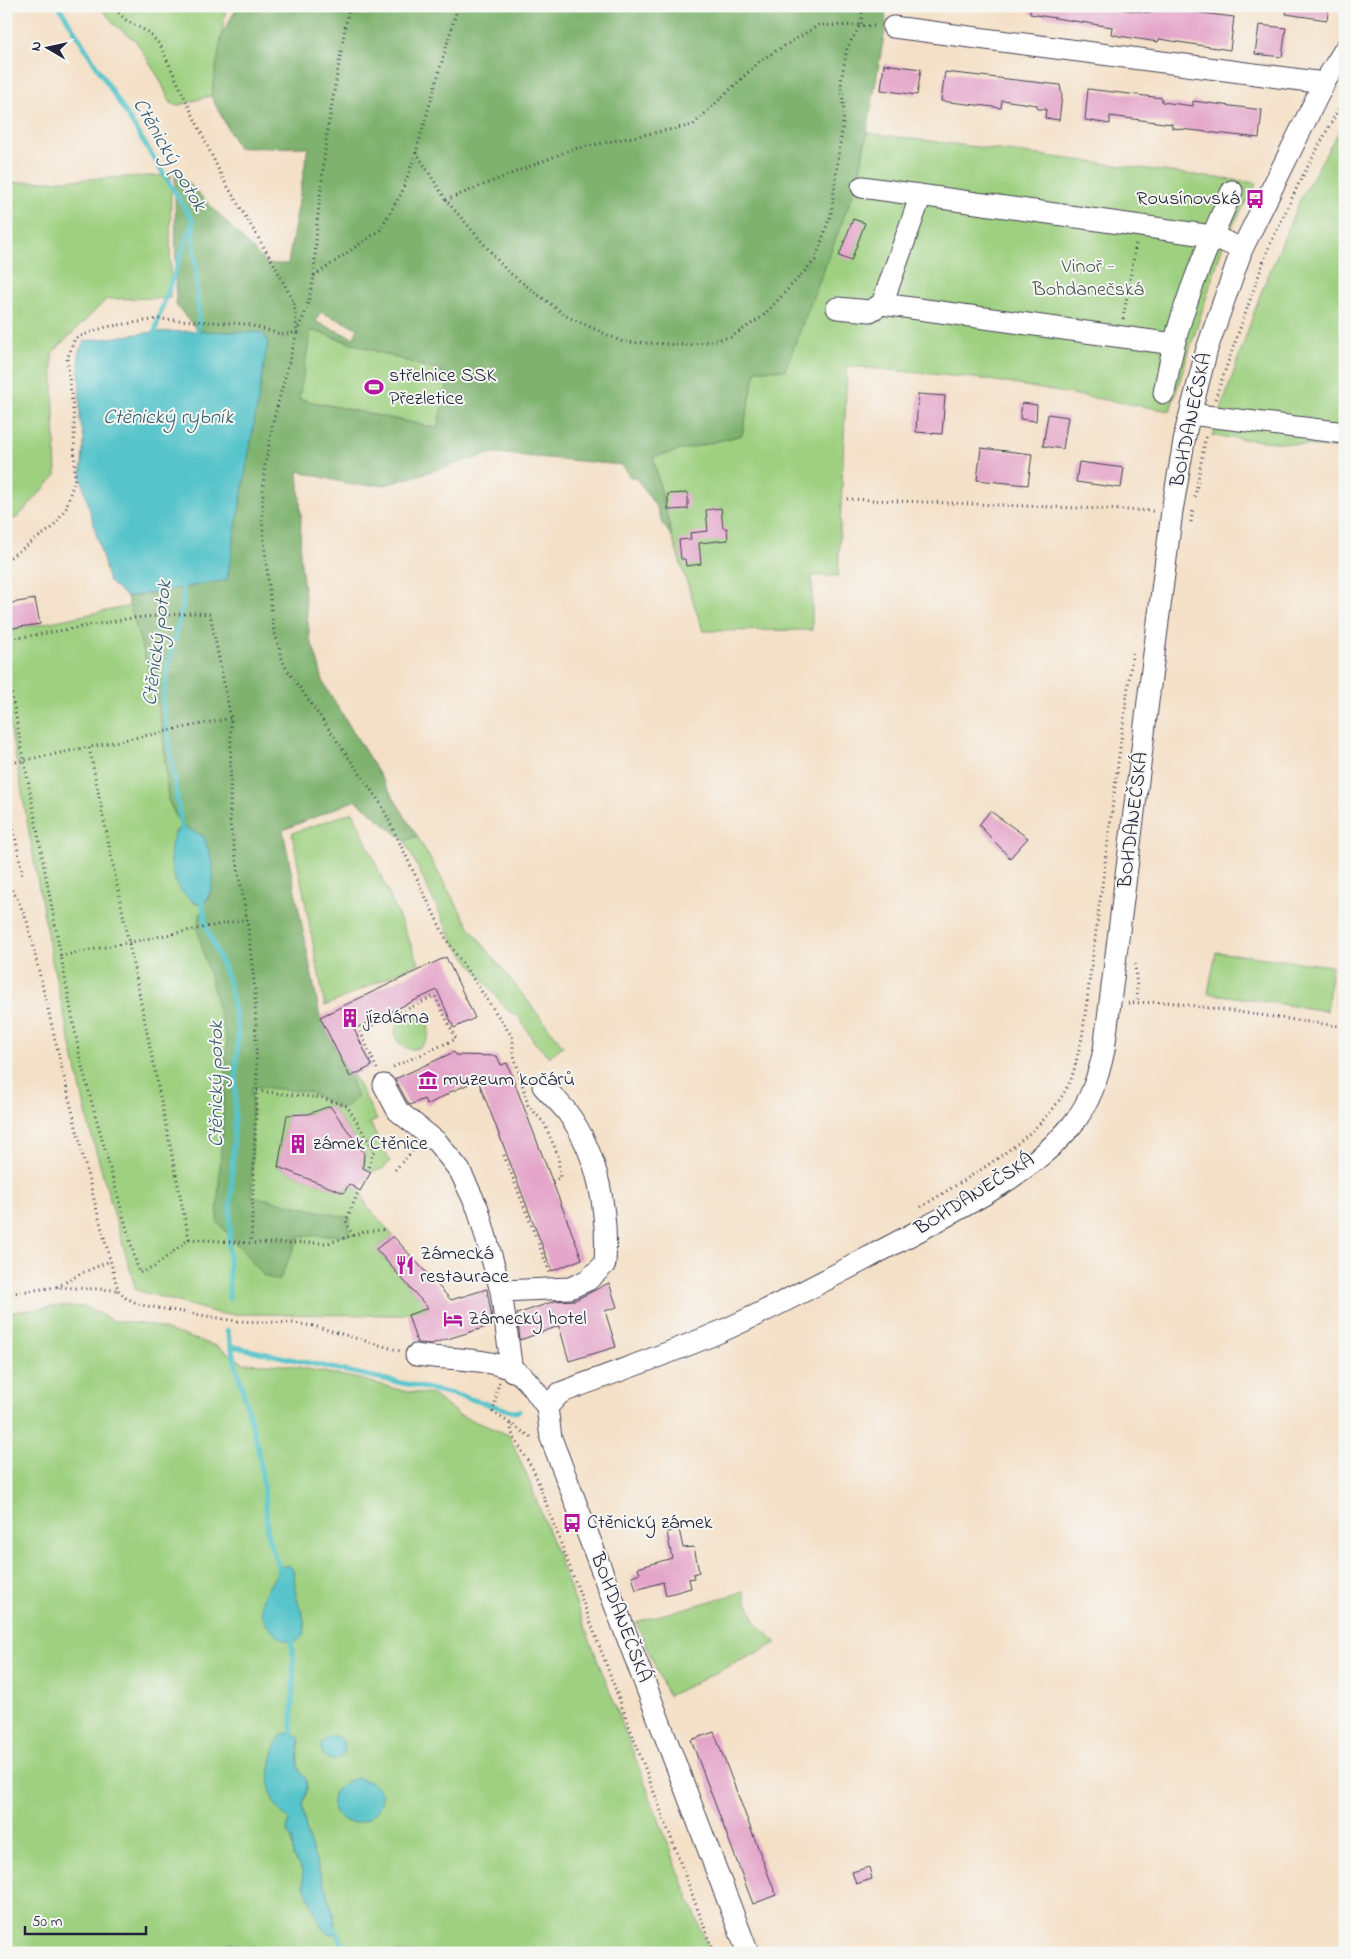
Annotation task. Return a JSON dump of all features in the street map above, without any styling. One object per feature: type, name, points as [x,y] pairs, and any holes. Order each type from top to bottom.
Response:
[{"type":"street","points":[[893,27],[1324,83]]},
{"type":"street","name":"BOHDANEČSKÁ","points":[[748,1953],[551,1438],[547,1407],[560,1393],[721,1331],[790,1298],[949,1214],[1014,1176],[1059,1139],[1072,1125],[1088,1102],[1098,1078],[1104,1050],[1172,511],[1200,415],[1207,349],[1242,249],[1324,83],[1345,49]]},
{"type":"street","points":[[862,187],[1212,236],[1242,249]]},
{"type":"street","points":[[1164,393],[1174,344],[1189,297],[1212,236],[1232,191]]},
{"type":"street","points":[[882,304],[921,195]]},
{"type":"street","points":[[837,308],[870,311],[882,304],[1174,344]]},
{"type":"street","points":[[1200,415],[1345,432]]},
{"type":"street","points":[[382,1080],[398,1111],[437,1142],[460,1171],[478,1209],[501,1291],[512,1371]]},
{"type":"street","points":[[501,1291],[570,1288],[588,1280],[605,1264],[606,1249],[602,1199],[592,1156],[567,1112],[543,1086]]},
{"type":"street","points":[[416,1356],[487,1362],[512,1371],[522,1376],[547,1407]]},
{"type":"path","points":[[111,6],[126,21],[148,32],[160,45],[222,177],[275,266],[294,302],[297,332]]},
{"type":"path","points":[[349,6],[326,132],[314,276],[307,308],[297,332],[273,422],[264,471],[262,520],[273,627],[284,665],[381,804],[446,939],[513,1038],[512,1052],[528,1106],[544,1124],[558,1155],[560,1178],[552,1181]]},
{"type":"path","points":[[314,276],[380,230],[402,192],[416,152],[458,6]]},
{"type":"path","points":[[416,152],[446,200],[507,271],[566,316],[623,342],[689,345],[731,337],[762,317],[816,260],[831,214],[844,114],[841,81],[847,48],[861,24],[864,6]]},
{"type":"path","points":[[446,200],[572,149],[693,125],[761,60],[819,25],[861,24],[893,27]]},
{"type":"path","points":[[1191,523],[1200,415],[1268,249],[1299,183],[1345,97]]},
{"type":"path","points":[[1120,337],[1139,225]]},
{"type":"path","points":[[6,560],[52,528],[66,508],[75,478],[74,419],[67,359],[75,338],[106,327],[158,320],[246,324],[283,335],[297,332]]},
{"type":"path","points":[[847,499],[1172,511]]},
{"type":"path","points":[[6,640],[133,618],[176,616],[193,613],[210,614],[231,718],[230,824],[246,919],[255,991],[257,1091],[251,1243]]},
{"type":"path","points":[[920,1207],[1017,1144],[1036,1128],[1061,1097],[1071,1078],[1082,1038],[1133,649]]},
{"type":"path","points":[[6,664],[60,956],[82,1063],[139,1273],[153,1268],[189,1239],[251,1243],[328,1243],[387,1229]]},
{"type":"path","points":[[6,764],[231,718]]},
{"type":"path","points":[[89,747],[130,941],[189,1239]]},
{"type":"path","points":[[6,790],[23,877]]},
{"type":"path","points":[[6,815],[12,821]]},
{"type":"path","points":[[6,882],[16,896],[27,921],[86,1168],[118,1290],[126,1298],[141,1305],[236,1322],[293,1323],[314,1326],[416,1356]]},
{"type":"path","points":[[60,956],[246,919]]},
{"type":"path","points":[[1136,957],[1135,986],[1138,1002]]},
{"type":"path","points":[[435,996],[456,1039],[382,1080],[360,1031],[435,996]]},
{"type":"path","points":[[1110,1005],[1138,1002],[1167,1002],[1345,1027]]},
{"type":"path","points":[[257,1091],[322,1098],[347,1106],[374,1150],[368,1171]]},
{"type":"path","points":[[395,1170],[418,1145]]},
{"type":"path","points":[[504,1155],[552,1278]]},
{"type":"path","points":[[352,1236],[346,1221],[359,1190]]},
{"type":"path","points":[[56,1287],[110,1261]]},
{"type":"path","points":[[6,1294],[56,1287],[118,1290]]},
{"type":"path","points":[[493,1409],[495,1399]]},
{"type":"path","points":[[510,1423],[513,1436],[534,1471],[714,1953]]},
{"type":"green space","points":[[99,6],[226,6],[213,95],[176,106],[170,102],[160,80],[136,41],[116,26]]},
{"type":"green space","points":[[238,6],[885,6],[886,25],[858,181],[785,370],[756,370],[742,435],[653,457],[672,537],[662,523],[657,508],[636,478],[629,476],[622,465],[493,453],[385,485],[353,485],[298,471],[301,516],[300,555],[310,640],[324,684],[417,836],[405,841],[356,800],[283,830],[320,1017],[350,1077],[357,1097],[342,1110],[310,1092],[252,1086],[252,1196],[350,1218],[349,1235],[299,1236],[279,1281],[264,1276],[217,1221],[227,1041],[197,928],[203,906],[211,893],[204,836],[181,826],[168,800],[163,732],[153,684],[127,597],[227,580],[263,333],[198,331],[176,305],[175,169],[267,264],[288,264],[308,147],[238,148],[211,96],[222,34]],"holes":[[[320,312],[358,328],[354,338],[316,322]],[[311,330],[450,375],[437,428],[299,399]]]},
{"type":"green space","points":[[1345,120],[1345,449],[1212,436],[1260,295],[1301,198]]},
{"type":"green space","name":"Vinoř - Bohdanečská","points":[[867,133],[1257,183],[1225,239],[1170,411],[984,379],[847,366],[838,576],[812,576],[812,630],[703,631],[672,537],[653,457],[742,435],[756,370],[858,181]]},
{"type":"green space","points":[[171,175],[170,298],[107,299],[52,353],[56,475],[18,517],[6,522],[6,183]]},
{"type":"green space","name":"střelnice SSK Přezletice","points":[[311,330],[450,375],[438,428],[298,399]]},
{"type":"green space","points":[[130,606],[153,684],[163,732],[168,800],[181,826],[175,832],[194,903],[203,906],[350,1077],[354,1076],[377,1120],[370,1123],[390,1161],[383,1169],[371,1172],[363,1168],[364,1153],[330,1106],[308,1114],[287,1115],[278,1167],[344,1193],[349,1184],[360,1191],[367,1206],[393,1236],[376,1249],[428,1308],[399,1315],[221,1314],[136,1290],[90,1130],[52,961],[6,703],[6,631]]},
{"type":"green space","points":[[353,812],[419,963],[325,1006],[292,833]]},
{"type":"green space","points":[[417,836],[470,928],[563,1046],[549,1057],[534,1042],[519,1017],[507,1010],[453,941],[405,841]]},
{"type":"green space","points":[[1216,952],[1332,966],[1327,1011],[1208,993]]},
{"type":"green space","points":[[412,1015],[419,1016],[424,1020],[428,1025],[428,1039],[424,1044],[419,1048],[412,1049],[405,1048],[400,1044],[396,1039],[395,1032],[396,1025],[400,1020],[405,1016]]},
{"type":"green space","points":[[60,1306],[86,1307],[111,1320],[151,1325],[216,1346],[244,1363],[287,1365],[359,1379],[404,1391],[433,1395],[459,1415],[509,1435],[529,1481],[710,1953],[6,1953],[6,1313]]},
{"type":"green space","points":[[743,1592],[756,1623],[777,1643],[668,1696],[636,1622]]},
{"type":"water","name":"Ctěnický rybník","points":[[154,332],[263,333],[268,342],[227,580],[127,597],[109,582],[81,477],[84,439],[80,420],[79,351],[85,341]]},
{"type":"water","points":[[181,826],[204,836],[210,855],[213,871],[212,887],[203,906],[181,891],[172,870],[171,846],[176,832]]},
{"type":"water","points":[[283,1566],[289,1566],[293,1569],[296,1595],[305,1625],[303,1636],[292,1643],[272,1631],[267,1625],[262,1611],[264,1595]]},
{"type":"water","points":[[293,1733],[300,1739],[298,1765],[307,1783],[303,1804],[306,1829],[330,1903],[337,1934],[328,1934],[322,1928],[304,1886],[302,1871],[293,1856],[292,1840],[287,1830],[289,1820],[275,1804],[270,1791],[271,1765],[275,1747],[283,1734]]},
{"type":"water","points":[[328,1736],[338,1736],[345,1743],[345,1753],[338,1760],[328,1760],[321,1753],[321,1743]]},
{"type":"water","points":[[355,1778],[372,1783],[380,1792],[381,1801],[377,1810],[369,1818],[359,1822],[347,1822],[337,1815],[333,1809],[333,1797],[339,1787]]},
{"type":"water","points":[[229,1943],[244,1948],[253,1946],[257,1953],[222,1953],[224,1947]]},
{"type":"building","points":[[1030,6],[1096,6],[1152,13],[1153,7],[1234,17],[1230,50],[1159,39],[1158,42],[1119,36],[1111,34],[1112,27],[1030,14]]},
{"type":"building","points":[[1287,6],[1329,6],[1327,20],[1286,14]]},
{"type":"building","points":[[1259,25],[1286,28],[1282,57],[1255,54]]},
{"type":"building","points":[[884,64],[921,69],[917,95],[881,90]]},
{"type":"building","points":[[945,72],[1060,85],[1062,96],[1059,120],[1045,118],[1046,109],[1037,109],[1037,105],[1002,100],[1001,108],[941,101]]},
{"type":"building","points":[[1088,89],[1162,98],[1162,102],[1193,106],[1193,101],[1262,110],[1259,138],[1172,128],[1172,124],[1110,116],[1110,124],[1085,120]]},
{"type":"building","points":[[853,219],[865,223],[851,261],[839,256]]},
{"type":"building","points":[[918,394],[945,396],[942,434],[916,432]]},
{"type":"building","points":[[1022,403],[1037,405],[1036,421],[1020,419]]},
{"type":"building","points":[[1048,414],[1068,417],[1063,449],[1043,446]]},
{"type":"building","points":[[981,448],[1032,454],[1028,485],[977,480]]},
{"type":"building","points":[[1079,462],[1124,468],[1121,488],[1076,482]]},
{"type":"building","points":[[688,493],[688,509],[668,510],[668,494]]},
{"type":"building","points":[[721,508],[723,528],[727,528],[728,540],[699,543],[701,564],[686,566],[685,559],[681,559],[679,540],[691,539],[690,533],[708,531],[706,510]]},
{"type":"building","points":[[35,599],[40,624],[6,629],[6,604]]},
{"type":"building","points":[[990,811],[1028,838],[1010,858],[979,825]]},
{"type":"building","name":"jízdárna","points":[[446,957],[475,1018],[454,1028],[437,990],[354,1029],[372,1066],[350,1077],[320,1017]]},
{"type":"building","points":[[454,1052],[456,1055],[497,1056],[501,1065],[507,1063],[582,1259],[552,1271],[478,1080],[448,1093],[427,1105],[424,1099],[410,1105],[408,1103],[395,1079]]},
{"type":"building","name":"zámek Ctěnice","points":[[330,1106],[364,1153],[363,1168],[371,1172],[360,1191],[349,1184],[344,1193],[278,1167],[287,1115],[308,1114]]},
{"type":"building","points":[[393,1236],[451,1300],[487,1289],[493,1325],[431,1344],[417,1343],[408,1315],[428,1308],[376,1249]]},
{"type":"building","points":[[609,1283],[617,1307],[605,1311],[616,1347],[569,1361],[559,1326],[520,1340],[517,1314],[555,1301],[575,1300]]},
{"type":"building","points":[[679,1529],[683,1548],[694,1547],[699,1572],[693,1574],[694,1578],[689,1579],[691,1588],[666,1595],[663,1582],[636,1590],[632,1576],[640,1573],[638,1568],[672,1558],[667,1532]]},
{"type":"building","points":[[714,1732],[776,1895],[753,1904],[691,1740]]},
{"type":"building","points":[[869,1867],[872,1879],[856,1884],[852,1872]]},
{"type":"waterway","name":"Ctěnický potok","points":[[59,6],[193,221],[158,319],[154,338]]},
{"type":"waterway","points":[[193,225],[199,322],[196,336]]},
{"type":"waterway","name":"Ctěnický potok","points":[[182,832],[163,700],[170,658],[183,605],[183,581]]},
{"type":"waterway","name":"Ctěnický potok","points":[[202,900],[206,925],[229,982],[238,1031],[229,1250],[229,1299]]},
{"type":"waterway","name":"Ctěnický potok","points":[[227,1330],[231,1346],[457,1395],[515,1412],[519,1411]]},
{"type":"waterway","points":[[231,1346],[258,1448],[265,1497],[268,1538],[281,1573]]},
{"type":"waterway","points":[[291,1639],[294,1662],[291,1740]]},
{"type":"waterway","points":[[335,1929],[347,1953]]},
{"type":"place","name":"Rousínovská","points":[[1255,199]]},
{"type":"place","name":"střelnice SSK Přezletice","points":[[374,387]]},
{"type":"place","name":"jízdárna","points":[[350,1018]]},
{"type":"place","name":"muzeum kočárů","points":[[428,1080]]},
{"type":"place","name":"zámek Ctěnice","points":[[298,1144]]},
{"type":"place","name":"Zámecká restaurace","points":[[405,1265]]},
{"type":"place","name":"Zámecký hotel","points":[[453,1319]]},
{"type":"place","name":"Ctěnický zámek","points":[[572,1523]]}]
